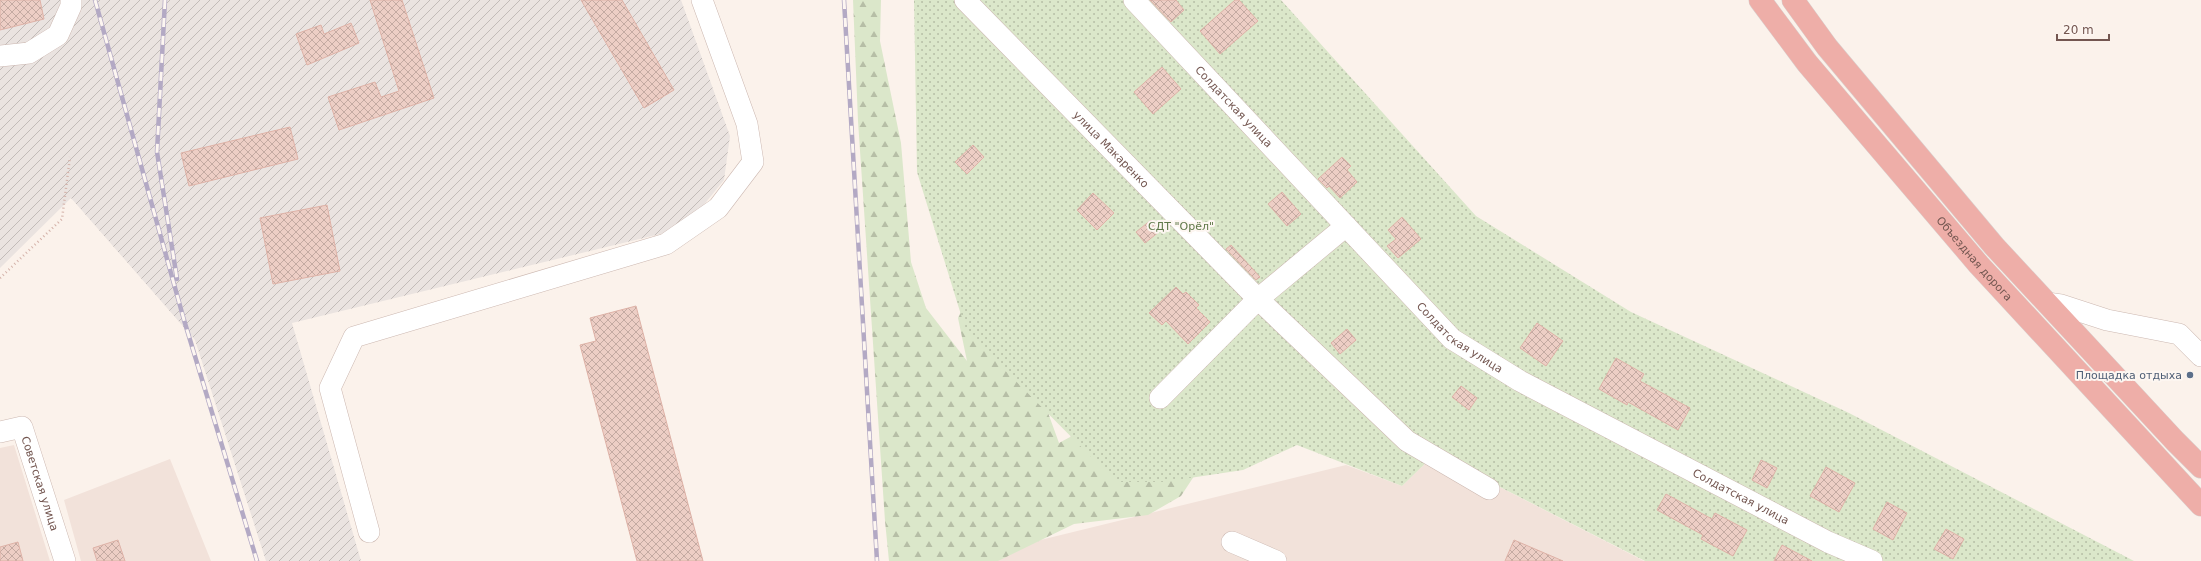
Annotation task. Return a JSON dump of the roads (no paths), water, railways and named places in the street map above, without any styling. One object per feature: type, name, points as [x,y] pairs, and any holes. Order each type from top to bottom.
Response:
[{"type":"highway","name":"Объездная дорога","points":[[1760,0],[1807,63],[1979,265],[2201,505]]},
{"type":"highway","points":[[1793,0],[1827,47],[1994,246],[2175,441],[2201,467]]},
{"type":"street","points":[[0,56],[29,53],[58,35],[71,6],[71,0]]},
{"type":"street","points":[[368,532],[330,388],[354,337],[666,244],[718,208],[753,162],[747,124],[702,0]]},
{"type":"street","name":"улица Макаренко","points":[[965,0],[1258,299],[1406,441],[1489,490]]},
{"type":"street","name":"Солдатская улица","points":[[1134,0],[1452,339],[1520,381],[1828,542],[1872,561]]},
{"type":"street","points":[[1160,398],[1258,299],[1346,226]]},
{"type":"street","points":[[2047,303],[2062,305],[2107,320],[2179,334],[2201,356]]},
{"type":"street","name":"Советская улица","points":[[0,432],[22,427],[66,561]]},
{"type":"street","points":[[1232,542],[1276,561]]},
{"type":"railway","points":[[95,0],[184,320],[257,561]]},
{"type":"railway","points":[[165,0],[157,152],[177,279]]},
{"type":"railway","points":[[844,0],[877,561]]},
{"type":"place","name":"Площадка отдыха","points":[[2190,375]]},
{"type":"park label","name":"СДТ \"Орёл\"","points":[[1181,226]]}]
